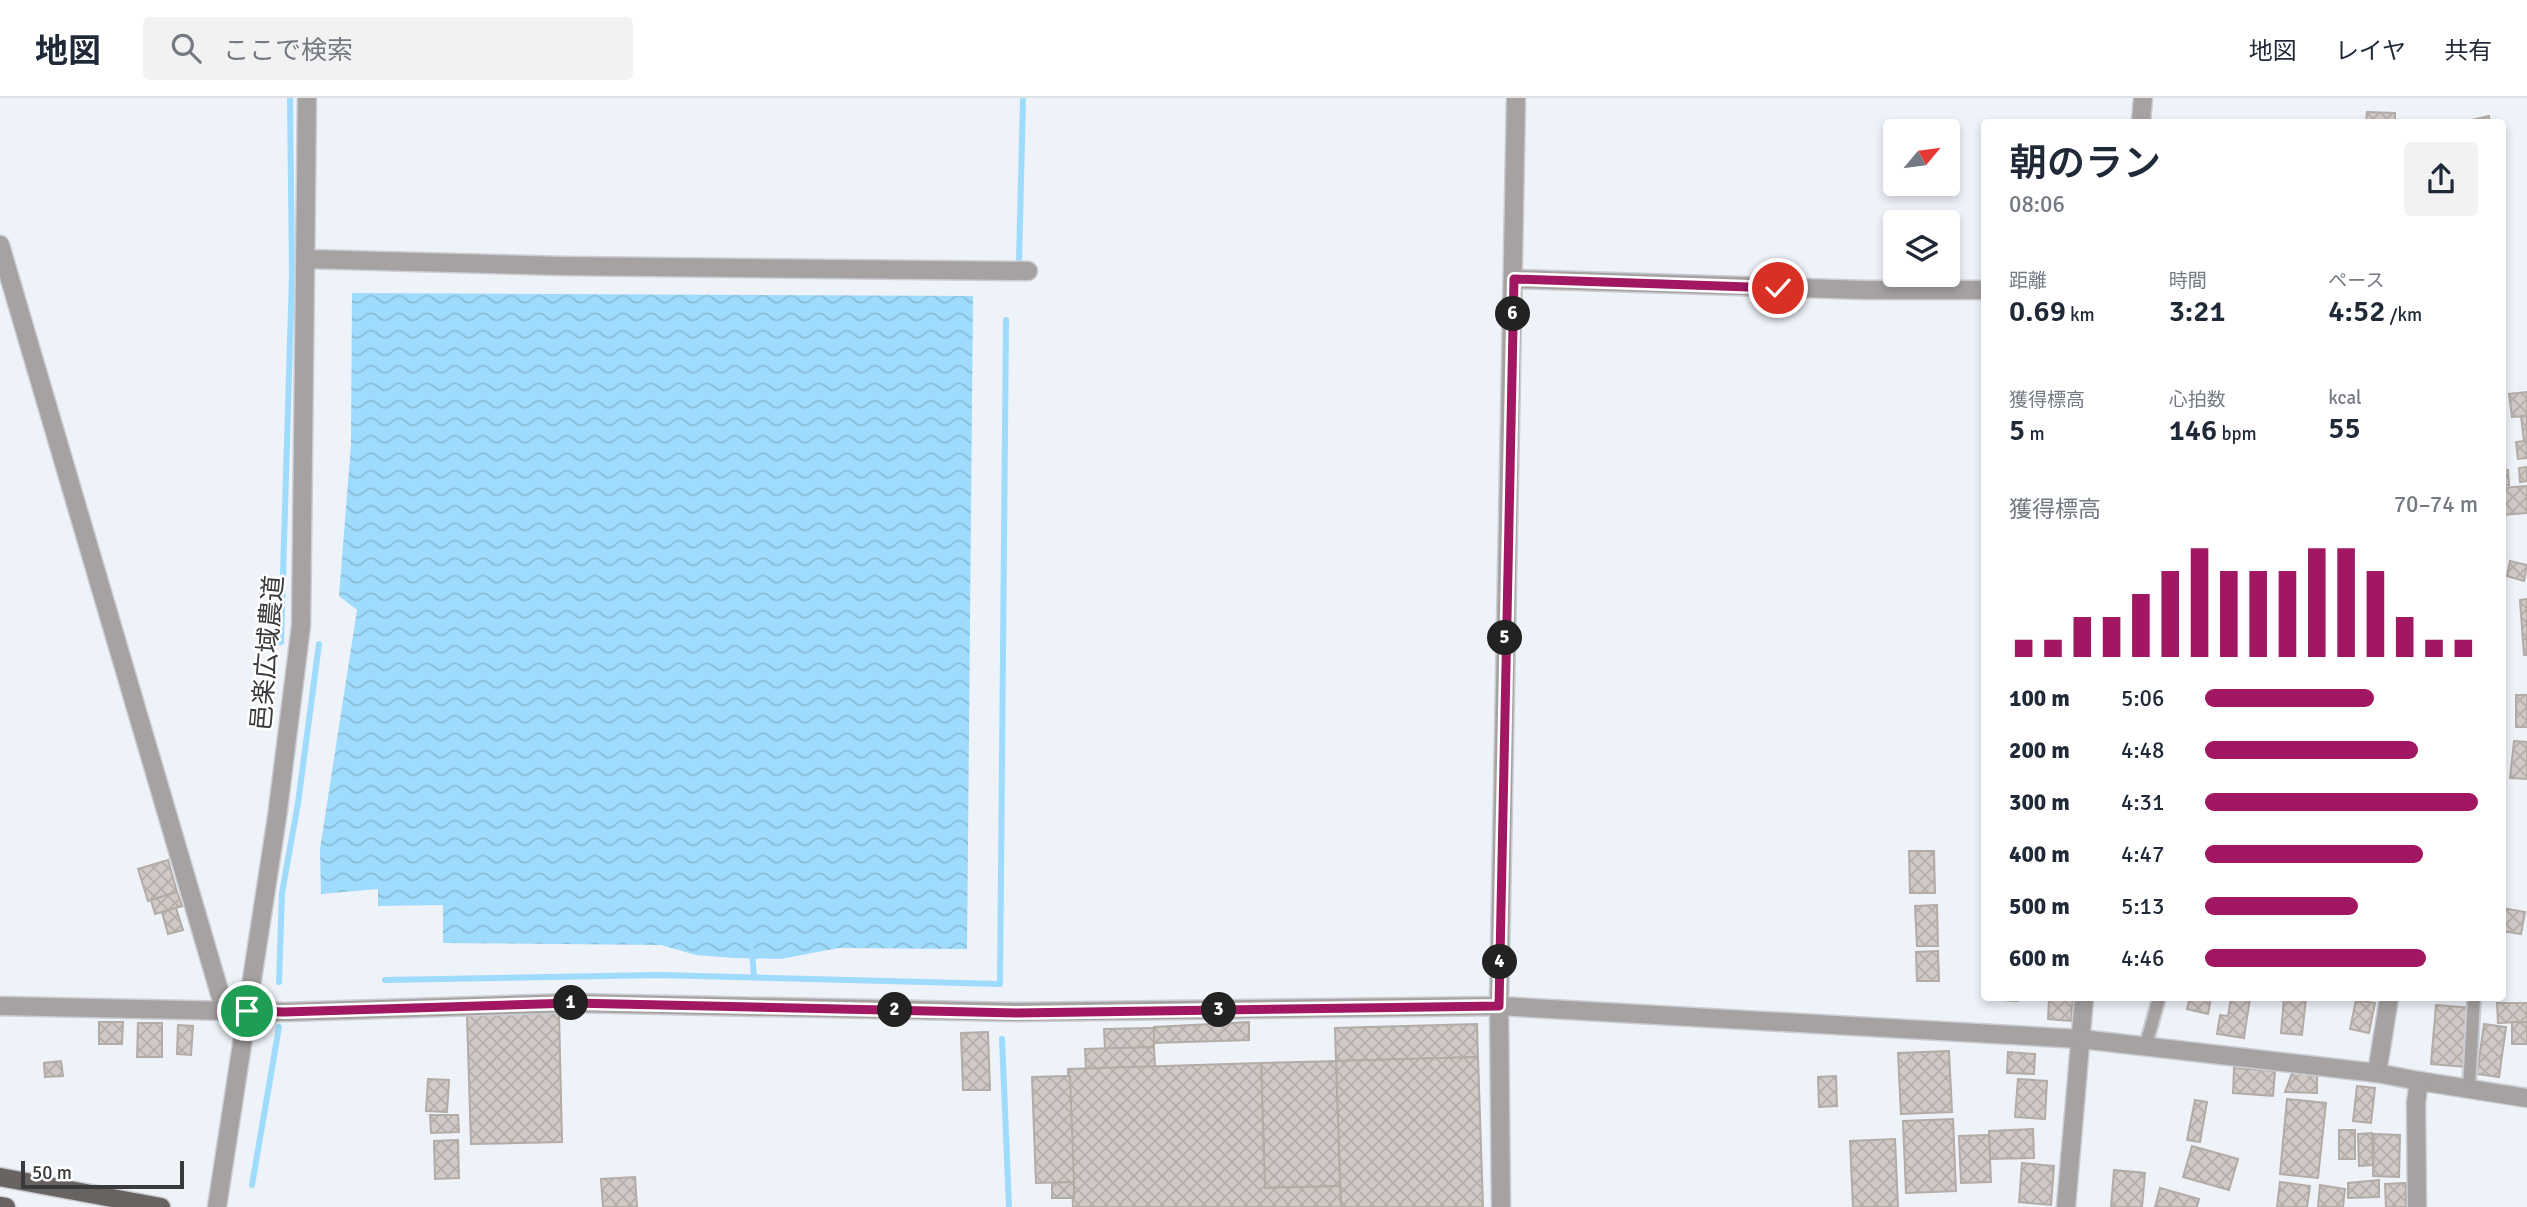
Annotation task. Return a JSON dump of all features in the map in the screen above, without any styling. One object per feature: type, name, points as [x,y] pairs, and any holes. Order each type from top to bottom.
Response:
[{"type":"main road","points":[[0,1177],[161,1207]]},
{"type":"main road","points":[[0,1206],[6,1207]]},
{"type":"street","name":"邑楽広域農道","points":[[217,1207],[277,817],[301,626],[307,98]]},
{"type":"street","points":[[1501,1207],[1499,1006],[1516,98]]},
{"type":"street","points":[[2141,119],[2143,98]]},
{"type":"street","points":[[0,245],[225,1012]]},
{"type":"street","points":[[306,259],[563,266],[1028,271]]},
{"type":"street","points":[[1514,279],[1866,290],[1981,290]]},
{"type":"street","points":[[2066,1207],[2084,1001]]},
{"type":"street","points":[[2377,1073],[2389,1001]]},
{"type":"street","points":[[0,1006],[284,1012],[572,1003],[1016,1013],[1499,1006],[2081,1039],[2377,1073],[2527,1098]]},
{"type":"street","points":[[2417,1207],[2416,1103],[2419,1081]]},
{"type":"lane","points":[[2145,1048],[2158,1001]]},
{"type":"lane","points":[[2469,1088],[2474,1001]]},
{"type":"water","points":[[352,293],[973,296],[967,949],[838,948],[781,959],[696,955],[661,945],[443,943],[443,905],[378,906],[378,889],[321,894],[320,849],[357,610],[339,596],[351,444]]},
{"type":"building","points":[[2367,112],[2395,113],[2395,119],[2366,119]]},
{"type":"building","points":[[2527,392],[2527,416],[2512,417],[2509,394]]},
{"type":"building","points":[[2521,416],[2527,416],[2527,441],[2524,441]]},
{"type":"building","points":[[2527,441],[2527,458],[2518,459],[2516,442]]},
{"type":"building","points":[[2527,467],[2527,481],[2520,482],[2519,468]]},
{"type":"building","points":[[2506,470],[2508,470],[2509,485],[2506,485]]},
{"type":"building","points":[[2527,486],[2527,513],[2506,515],[2506,488]]},
{"type":"building","points":[[2510,561],[2527,565],[2524,581],[2507,576]]},
{"type":"building","points":[[2527,599],[2527,655],[2524,655],[2520,600]]},
{"type":"building","points":[[2516,695],[2527,695],[2527,727],[2516,727]]},
{"type":"building","points":[[2514,741],[2527,742],[2527,779],[2510,778]]},
{"type":"building","points":[[1909,851],[1934,851],[1935,893],[1910,893]]},
{"type":"building","points":[[168,860],[177,892],[148,901],[138,869]]},
{"type":"building","points":[[177,892],[182,906],[155,914],[151,900]]},
{"type":"building","points":[[1937,905],[1938,946],[1917,946],[1915,906]]},
{"type":"building","points":[[176,908],[183,930],[168,934],[162,912]]},
{"type":"building","points":[[2506,909],[2525,912],[2521,934],[2506,932]]},
{"type":"building","points":[[1938,951],[1939,981],[1917,981],[1916,952]]},
{"type":"building","points":[[2049,1001],[2073,1001],[2071,1021],[2048,1019]]},
{"type":"building","points":[[2189,1001],[2210,1001],[2208,1014],[2187,1009]]},
{"type":"building","points":[[2230,1001],[2250,1001],[2244,1038],[2217,1034],[2220,1015],[2228,1016]]},
{"type":"building","points":[[2284,1001],[2306,1001],[2302,1035],[2281,1033]]},
{"type":"building","points":[[2356,1001],[2375,1003],[2369,1033],[2350,1029]]},
{"type":"building","points":[[2497,1003],[2527,1003],[2527,1022],[2498,1023]]},
{"type":"building","points":[[2436,1005],[2472,1008],[2466,1067],[2431,1064]]},
{"type":"building","points":[[559,1013],[562,1142],[471,1144],[467,1015]]},
{"type":"building","points":[[99,1022],[123,1022],[122,1044],[99,1044]]},
{"type":"building","points":[[1249,1022],[1249,1040],[1154,1043],[1154,1027]]},
{"type":"building","points":[[2512,1022],[2527,1022],[2527,1044],[2512,1044]]},
{"type":"building","points":[[138,1023],[162,1023],[162,1057],[137,1057]]},
{"type":"building","points":[[1477,1024],[1478,1057],[1336,1061],[1335,1028]]},
{"type":"building","points":[[2484,1024],[2506,1027],[2499,1077],[2477,1074]]},
{"type":"building","points":[[178,1025],[193,1026],[191,1055],[177,1054]]},
{"type":"building","points":[[1154,1028],[1154,1047],[1105,1049],[1104,1029]]},
{"type":"building","points":[[988,1032],[990,1090],[963,1090],[961,1033]]},
{"type":"building","points":[[1154,1047],[1155,1067],[1086,1069],[1085,1049]]},
{"type":"building","points":[[1949,1051],[1952,1112],[1901,1114],[1898,1053]]},
{"type":"building","points":[[2008,1052],[2035,1054],[2034,1074],[2007,1073]]},
{"type":"building","points":[[1478,1057],[1483,1207],[1341,1207],[1336,1061]]},
{"type":"building","points":[[61,1061],[63,1076],[45,1077],[44,1063]]},
{"type":"building","points":[[1336,1061],[1340,1186],[1265,1188],[1261,1063]]},
{"type":"building","points":[[1261,1063],[1265,1188],[1340,1186],[1341,1207],[1073,1207],[1068,1069]]},
{"type":"building","points":[[2234,1068],[2275,1071],[2273,1096],[2233,1093]]},
{"type":"building","points":[[2292,1073],[2317,1073],[2317,1093],[2285,1092]]},
{"type":"building","points":[[1070,1076],[1074,1182],[1036,1183],[1032,1077]]},
{"type":"building","points":[[1836,1076],[1837,1106],[1819,1107],[1818,1077]]},
{"type":"building","points":[[428,1079],[449,1080],[447,1112],[426,1111]]},
{"type":"building","points":[[2018,1079],[2047,1081],[2045,1119],[2015,1117]]},
{"type":"building","points":[[2357,1086],[2375,1088],[2371,1123],[2353,1121]]},
{"type":"building","points":[[2287,1099],[2326,1103],[2318,1178],[2280,1174]]},
{"type":"building","points":[[2195,1100],[2207,1102],[2200,1142],[2187,1140]]},
{"type":"building","points":[[430,1115],[458,1115],[459,1132],[431,1133]]},
{"type":"building","points":[[1953,1119],[1956,1191],[1906,1193],[1903,1121]]},
{"type":"building","points":[[2033,1129],[2034,1158],[1990,1159],[1989,1131]]},
{"type":"building","points":[[2339,1130],[2355,1130],[2355,1159],[2339,1159]]},
{"type":"building","points":[[2372,1133],[2373,1165],[2359,1166],[2358,1134]]},
{"type":"building","points":[[2374,1134],[2400,1135],[2399,1177],[2373,1176]]},
{"type":"building","points":[[1989,1135],[1991,1182],[1961,1183],[1959,1136]]},
{"type":"building","points":[[1895,1139],[1898,1207],[1853,1207],[1850,1141]]},
{"type":"building","points":[[458,1140],[459,1178],[435,1179],[434,1141]]},
{"type":"building","points":[[2192,1146],[2238,1159],[2229,1190],[2183,1177]]},
{"type":"building","points":[[2022,1163],[2054,1166],[2051,1205],[2019,1202]]},
{"type":"building","points":[[2114,1170],[2145,1173],[2142,1207],[2111,1207]]},
{"type":"building","points":[[635,1177],[637,1207],[603,1207],[601,1179]]},
{"type":"building","points":[[2379,1180],[2379,1197],[2348,1198],[2348,1183]]},
{"type":"building","points":[[1074,1182],[1074,1198],[1052,1198],[1052,1183]]},
{"type":"building","points":[[2280,1182],[2310,1186],[2307,1207],[2277,1207]]},
{"type":"building","points":[[2406,1183],[2406,1207],[2386,1207],[2385,1184]]},
{"type":"building","points":[[2320,1185],[2345,1189],[2343,1207],[2318,1207]]},
{"type":"building","points":[[2160,1188],[2199,1199],[2197,1207],[2155,1207]]},
{"type":"waterway","points":[[281,642],[292,274],[290,98]]},
{"type":"waterway","points":[[1019,262],[1023,98]]},
{"type":"waterway","points":[[385,980],[659,975],[1000,984],[1006,320]]},
{"type":"waterway","points":[[279,982],[282,893],[298,803],[319,644]]},
{"type":"waterway","points":[[752,950],[754,977]]},
{"type":"waterway","points":[[252,1185],[279,1027]]},
{"type":"waterway","points":[[1002,1039],[1009,1207]]},
{"type":"route","points":[[247,1011],[572,1003],[1016,1013],[1499,1006],[1514,279],[1778,288]]}]
